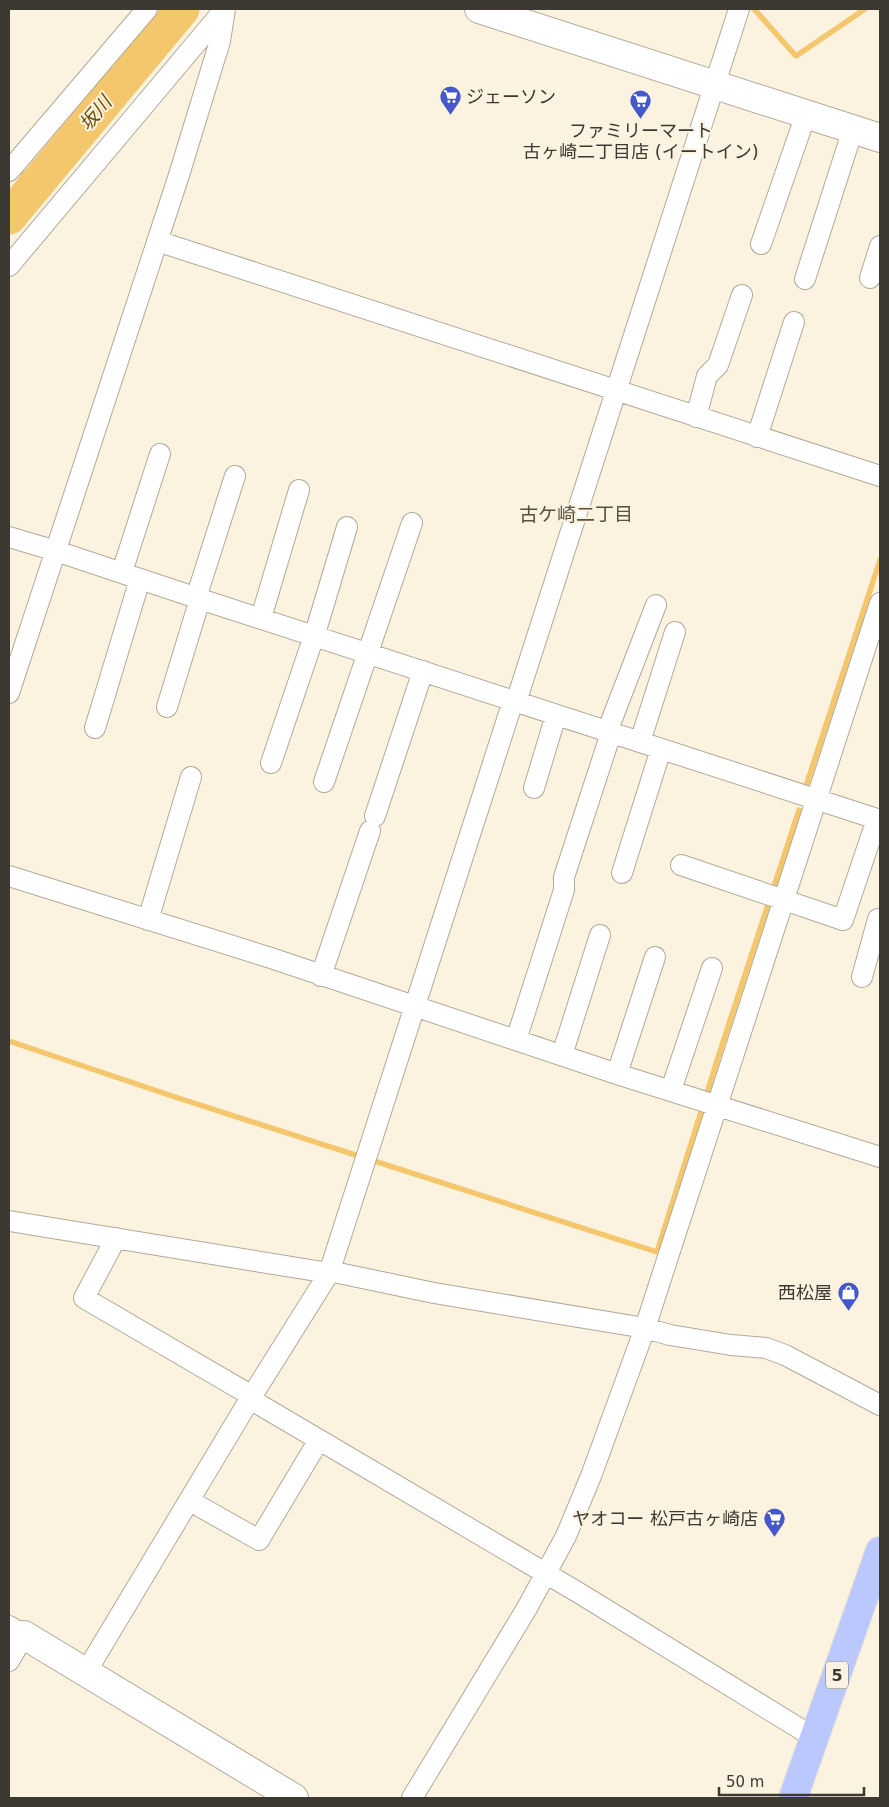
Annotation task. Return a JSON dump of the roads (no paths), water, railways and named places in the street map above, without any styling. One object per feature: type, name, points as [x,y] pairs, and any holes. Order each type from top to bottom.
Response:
[{"type":"main road","name":"5","points":[[793,1798],[880,1551]]},
{"type":"street","points":[[11,164],[147,9]]},
{"type":"street","points":[[9,693],[157,241],[220,41],[225,9]]},
{"type":"street","points":[[9,266],[225,9]]},
{"type":"street","points":[[479,9],[880,138]]},
{"type":"street","points":[[86,1672],[329,1272],[739,9]]},
{"type":"street","points":[[760,244],[806,114]]},
{"type":"street","points":[[804,279],[853,129]]},
{"type":"street","points":[[157,241],[880,476]]},
{"type":"street","points":[[870,278],[880,246]]},
{"type":"street","points":[[696,417],[707,376],[718,365],[742,295]]},
{"type":"street","points":[[758,437],[794,322]]},
{"type":"street","points":[[95,728],[160,454]]},
{"type":"street","points":[[167,707],[236,476]]},
{"type":"street","points":[[261,618],[299,490]]},
{"type":"street","points":[[324,782],[412,523]]},
{"type":"street","points":[[271,764],[314,635],[347,527]]},
{"type":"street","points":[[9,537],[56,550],[198,598],[879,819],[843,920],[681,865]]},
{"type":"street","points":[[412,1798],[527,1608],[566,1536],[645,1328],[880,603]]},
{"type":"street","points":[[516,1040],[564,890],[564,877],[609,732],[656,605]]},
{"type":"street","points":[[640,742],[675,632]]},
{"type":"street","points":[[321,976],[423,671]]},
{"type":"street","points":[[534,788],[556,715]]},
{"type":"street","points":[[622,872],[661,749]]},
{"type":"street","points":[[148,920],[191,777]]},
{"type":"street","points":[[9,876],[414,1006],[617,1074],[718,1104],[880,1157]]},
{"type":"street","points":[[862,977],[878,920],[880,920]]},
{"type":"street","points":[[562,1055],[600,935]]},
{"type":"street","points":[[617,1074],[655,957]]},
{"type":"street","points":[[671,1090],[712,968]]},
{"type":"street","points":[[9,1221],[329,1272],[434,1293],[645,1328],[670,1335],[766,1348],[785,1355],[880,1405]]},
{"type":"street","points":[[116,1238],[84,1298],[546,1574],[815,1738]]},
{"type":"street","points":[[190,1501],[259,1540],[319,1440]]},
{"type":"street","points":[[9,1661],[16,1630],[294,1798]]},
{"type":"waterway","name":"坂川","points":[[9,217],[182,9]]},
{"type":"waterway","points":[[754,9],[796,56],[865,9]]},
{"type":"waterway","points":[[15,169],[38,183]]},
{"type":"waterway","points":[[807,783],[880,560]]},
{"type":"waterway","points":[[9,1041],[172,1096],[657,1252],[799,810]]},
{"type":"place","name":"ジェーソン","points":[[450,115]]},
{"type":"place","name":"ファミリーマート 古ヶ崎二丁目店 (イートイン)","points":[[641,119]]},
{"type":"place","name":"西松屋","points":[[848,1311]]},
{"type":"place","name":"ヤオコー 松戸古ヶ崎店","points":[[774,1537]]},
{"type":"district","name":"古ケ崎二丁目","points":[[576,514]]}]
